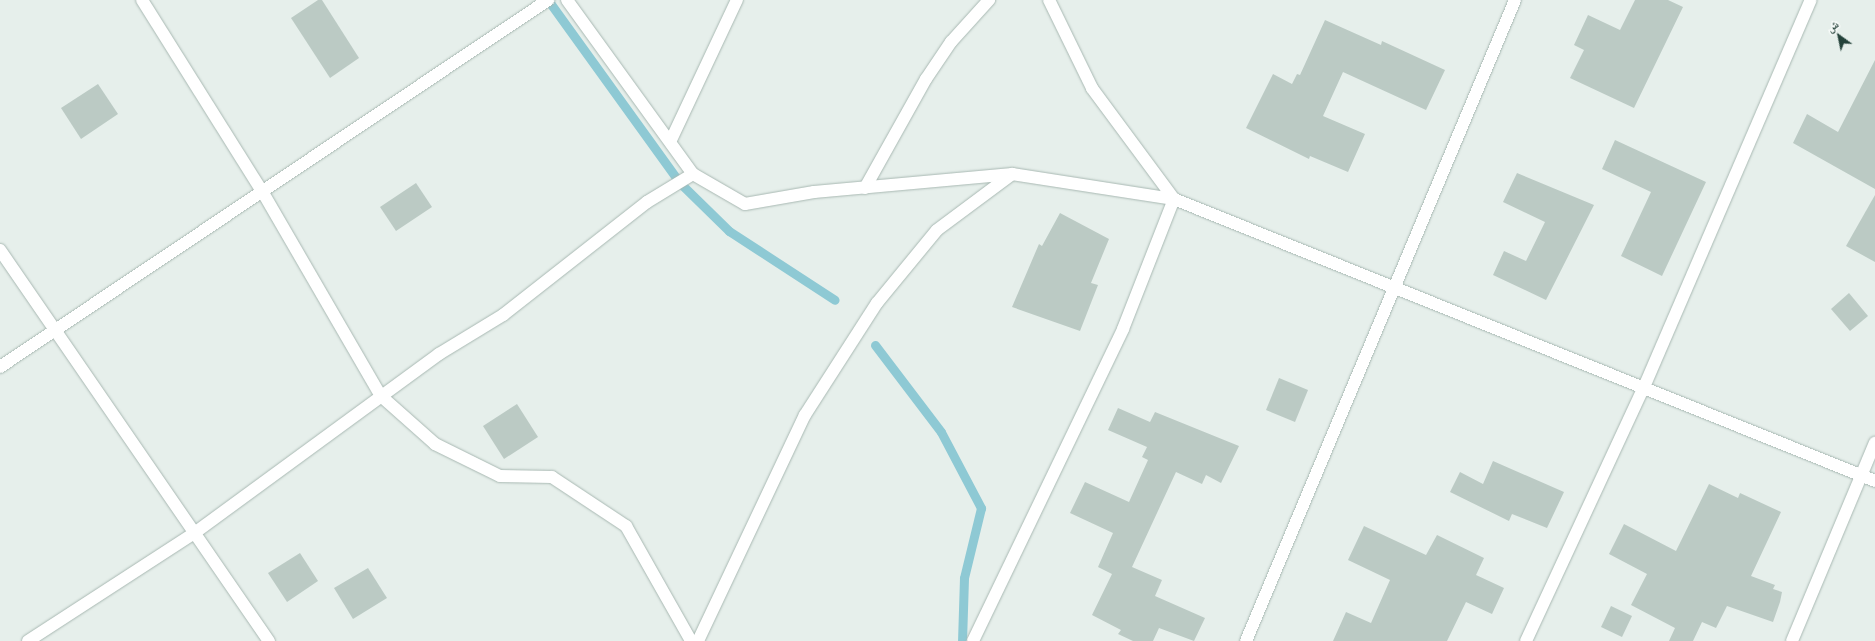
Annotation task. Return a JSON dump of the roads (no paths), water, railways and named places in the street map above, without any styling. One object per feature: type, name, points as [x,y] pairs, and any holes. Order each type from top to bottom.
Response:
[{"type":"street","points":[[142,0],[262,191],[381,396],[435,444],[500,476],[552,477],[626,526],[691,641]]},
{"type":"street","points":[[0,368],[54,330],[548,0]]},
{"type":"street","points":[[567,0],[671,140],[693,174],[745,204],[814,192],[1012,174],[1174,199],[1875,481]]},
{"type":"street","points":[[671,140],[737,0]]},
{"type":"street","points":[[865,188],[926,79],[951,42],[990,0]]},
{"type":"street","points":[[1049,0],[1092,88],[1174,199]]},
{"type":"street","points":[[1246,641],[1397,288],[1515,0]]},
{"type":"street","points":[[1526,641],[1644,387],[1811,0]]},
{"type":"street","points":[[28,641],[192,534],[439,354],[503,315],[647,202],[693,174]]},
{"type":"street","points":[[698,641],[805,415],[877,303],[937,230],[1012,174]]},
{"type":"street","points":[[973,641],[1120,336],[1174,199]]},
{"type":"street","points":[[0,250],[192,534],[269,641]]},
{"type":"street","points":[[1792,641],[1875,443]]},
{"type":"waterway","points":[[548,0],[680,183],[729,231],[835,300]]},
{"type":"waterway","points":[[875,345],[941,432],[981,508],[964,578],[962,641]]}]
